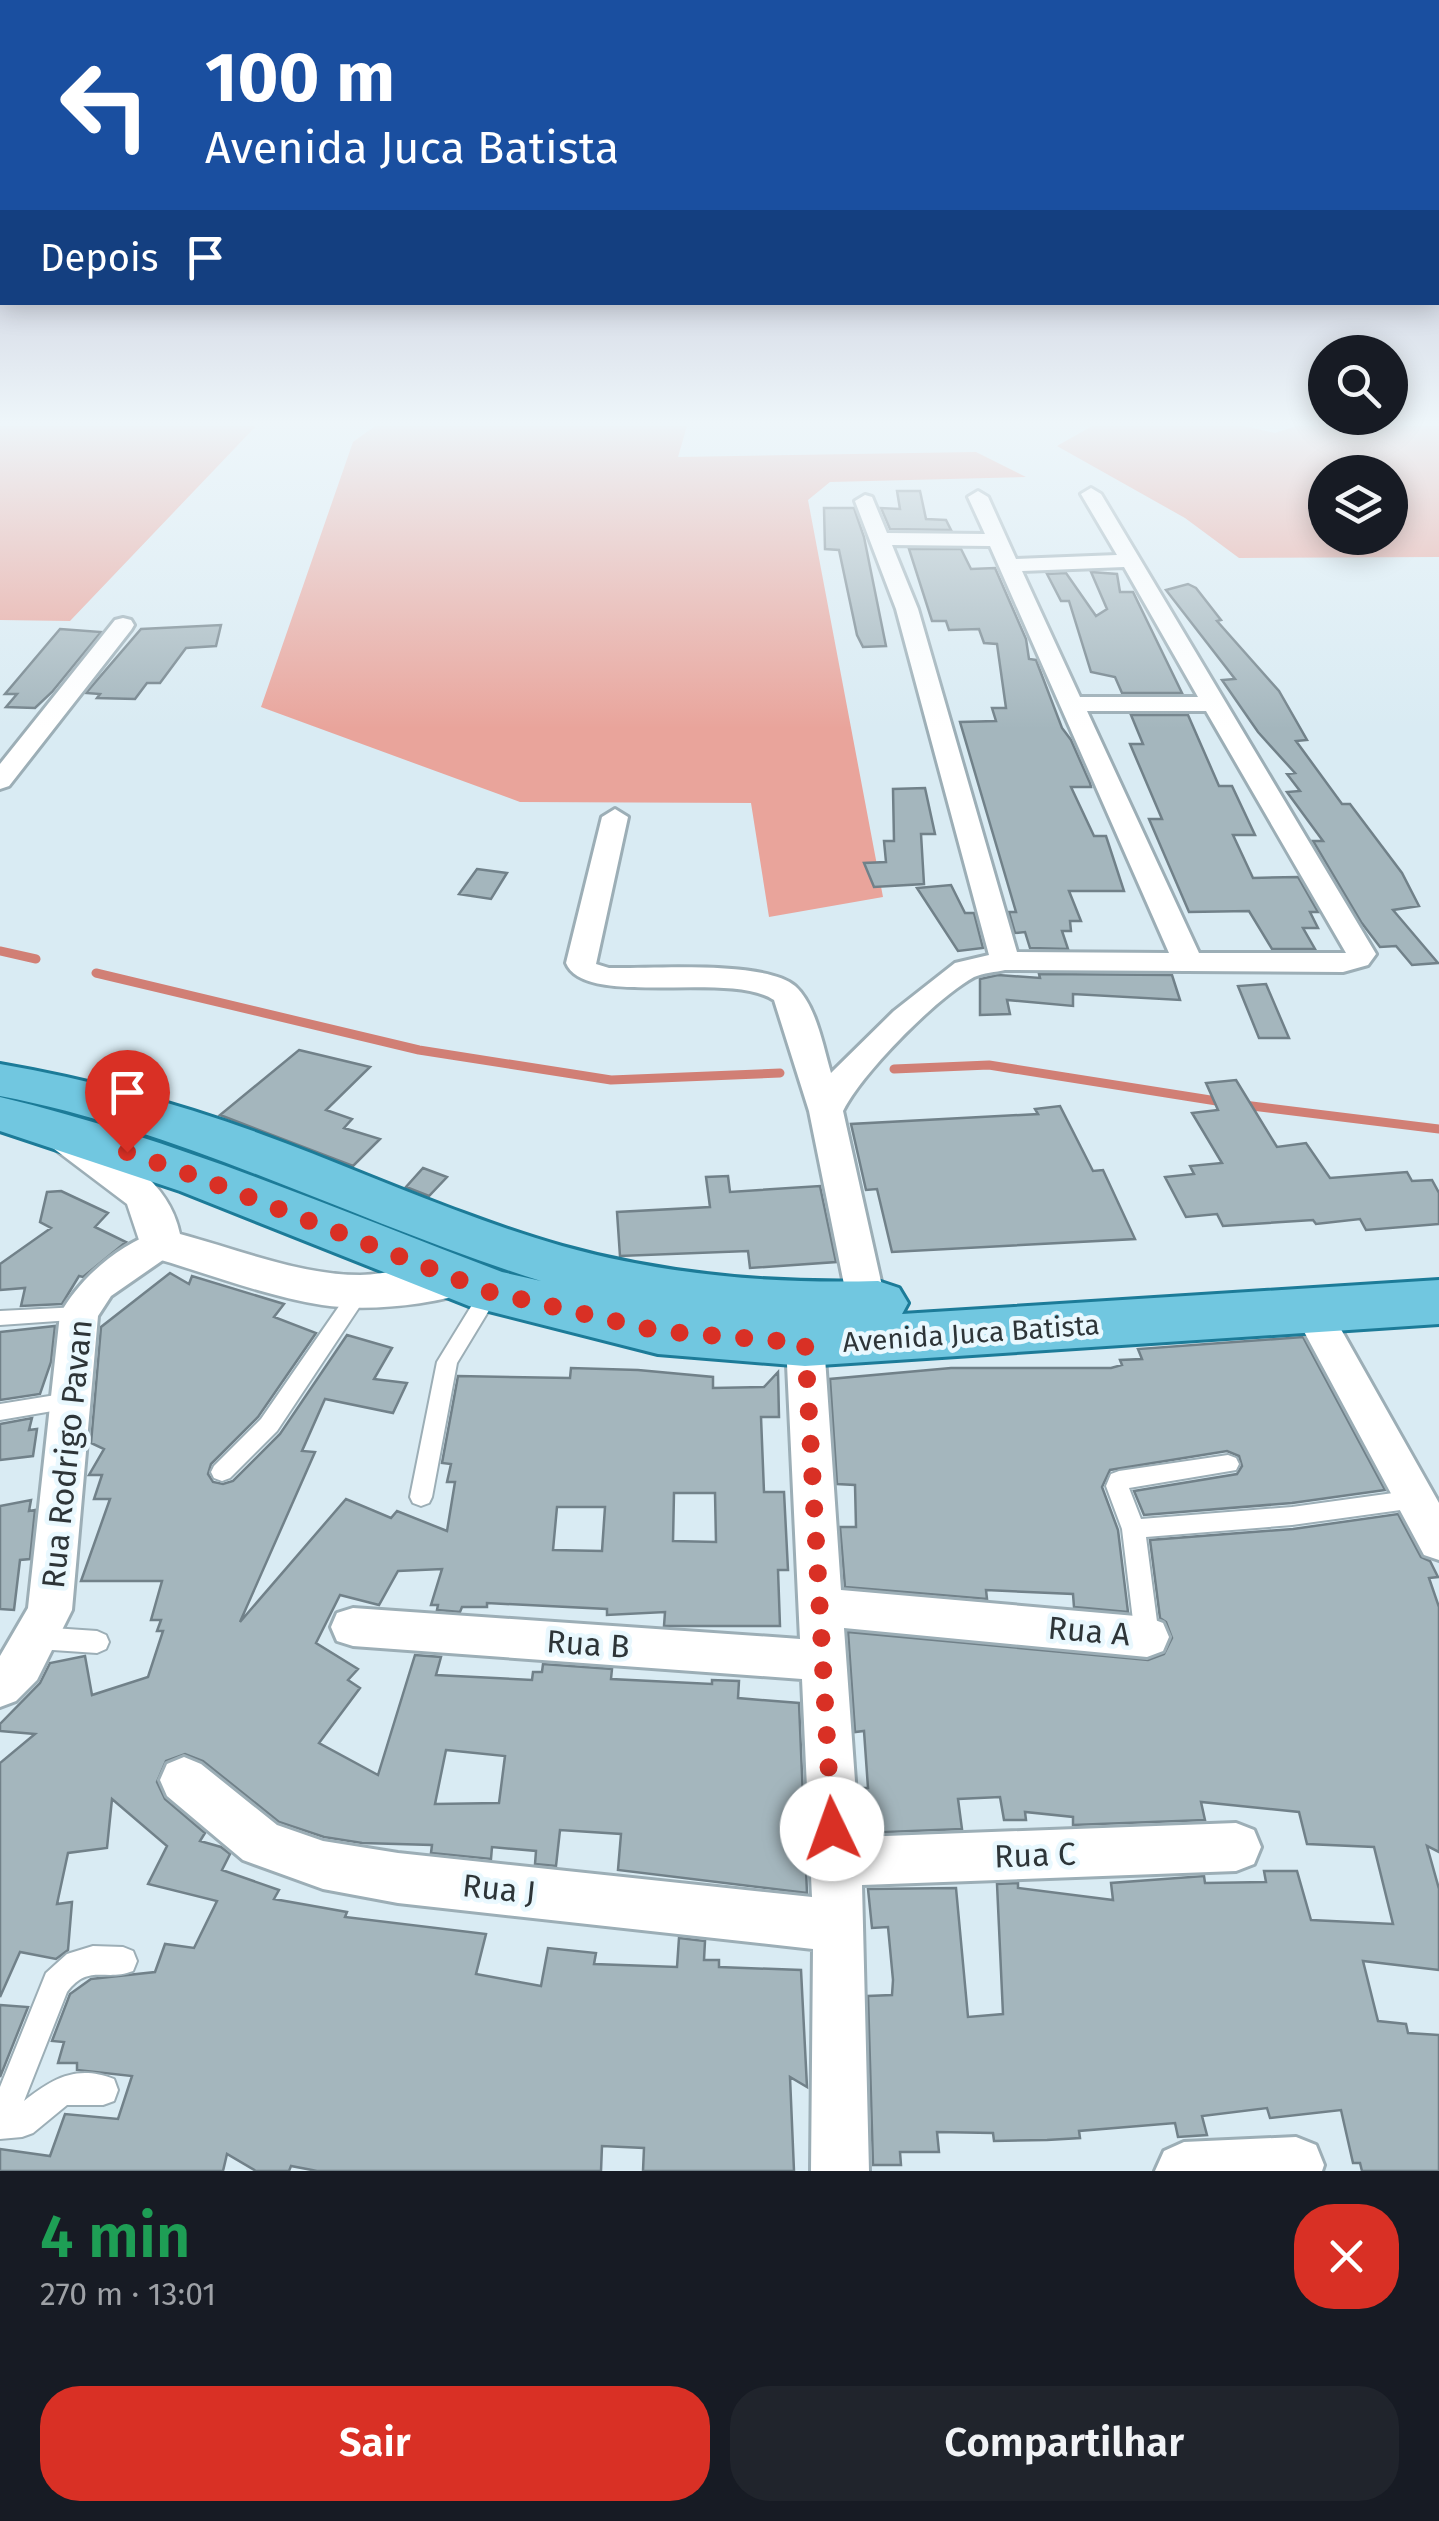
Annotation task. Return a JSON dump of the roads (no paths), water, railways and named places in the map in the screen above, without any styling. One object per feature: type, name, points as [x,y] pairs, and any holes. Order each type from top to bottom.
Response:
[{"type":"main road","name":"Avenida Juca Batista","points":[[0,1080],[121,1104],[359,1257],[519,1254],[661,1290],[810,1306],[1299,1284],[1439,1272]]},
{"type":"main road","points":[[26,1121],[121,1104]]},
{"type":"main road","name":"Avenida Juca Batista","points":[[26,1121],[200,1178],[359,1257],[658,1331],[805,1343],[1439,1302]]},
{"type":"street","points":[[875,527],[907,610],[1005,961]]},
{"type":"street","points":[[992,527],[1188,962]]},
{"type":"street","points":[[826,1111],[842,1080],[904,1018],[966,969],[1005,961],[1343,962],[1358,959],[1361,954],[1111,527]]},
{"type":"street","points":[[880,539],[998,540]]},
{"type":"street","points":[[1010,565],[1131,561]]},
{"type":"street","points":[[0,781],[124,625]]},
{"type":"street","points":[[1072,704],[1215,704]]},
{"type":"street","points":[[615,817],[581,963],[583,969],[606,977],[752,979],[776,984],[790,1000],[826,1111],[867,1304]]},
{"type":"street","points":[[26,1121],[142,1194],[154,1213],[160,1244],[359,1257]]},
{"type":"street","name":"Rua Rodrigo Pavan","points":[[0,1686],[21,1666],[50,1610],[78,1314],[98,1287],[160,1244]]},
{"type":"street","points":[[1312,1310],[1439,1542]]},
{"type":"street","points":[[805,1343],[840,1926],[840,2171]]},
{"type":"street","name":"Rua A","points":[[820,1607],[1146,1636]]},
{"type":"street","name":"Rua B","points":[[353,1627],[823,1660]]},
{"type":"street","name":"Rua J","points":[[184,1780],[261,1843],[323,1865],[398,1878],[840,1926]]},
{"type":"street","name":"Rua C","points":[[834,1862],[1236,1848]]},
{"type":"street","points":[[1184,2171],[1296,2165]]},
{"type":"lane","points":[[222,1472],[269,1424],[359,1257]]},
{"type":"lane","points":[[421,1496],[447,1362],[474,1286]]},
{"type":"lane","points":[[0,1318],[78,1314]]},
{"type":"lane","points":[[1,1412],[68,1400]]},
{"type":"lane","name":"Rua A","points":[[1146,1636],[1132,1529],[1117,1486],[1120,1480],[1228,1464]]},
{"type":"lane","points":[[1132,1529],[1292,1516],[1415,1499]]},
{"type":"lane","points":[[36,1638],[97,1642]]},
{"type":"lane","points":[[102,2090],[62,2090],[22,2122],[0,2124],[64,1970],[77,1961],[123,1961]]},
{"type":"waterway","points":[[0,951],[36,959]]},
{"type":"waterway","points":[[96,973],[419,1050],[611,1080],[780,1073]]},
{"type":"waterway","points":[[894,1069],[989,1065],[1223,1102]]},
{"type":"waterway","points":[[1244,1105],[1439,1129]]}]
